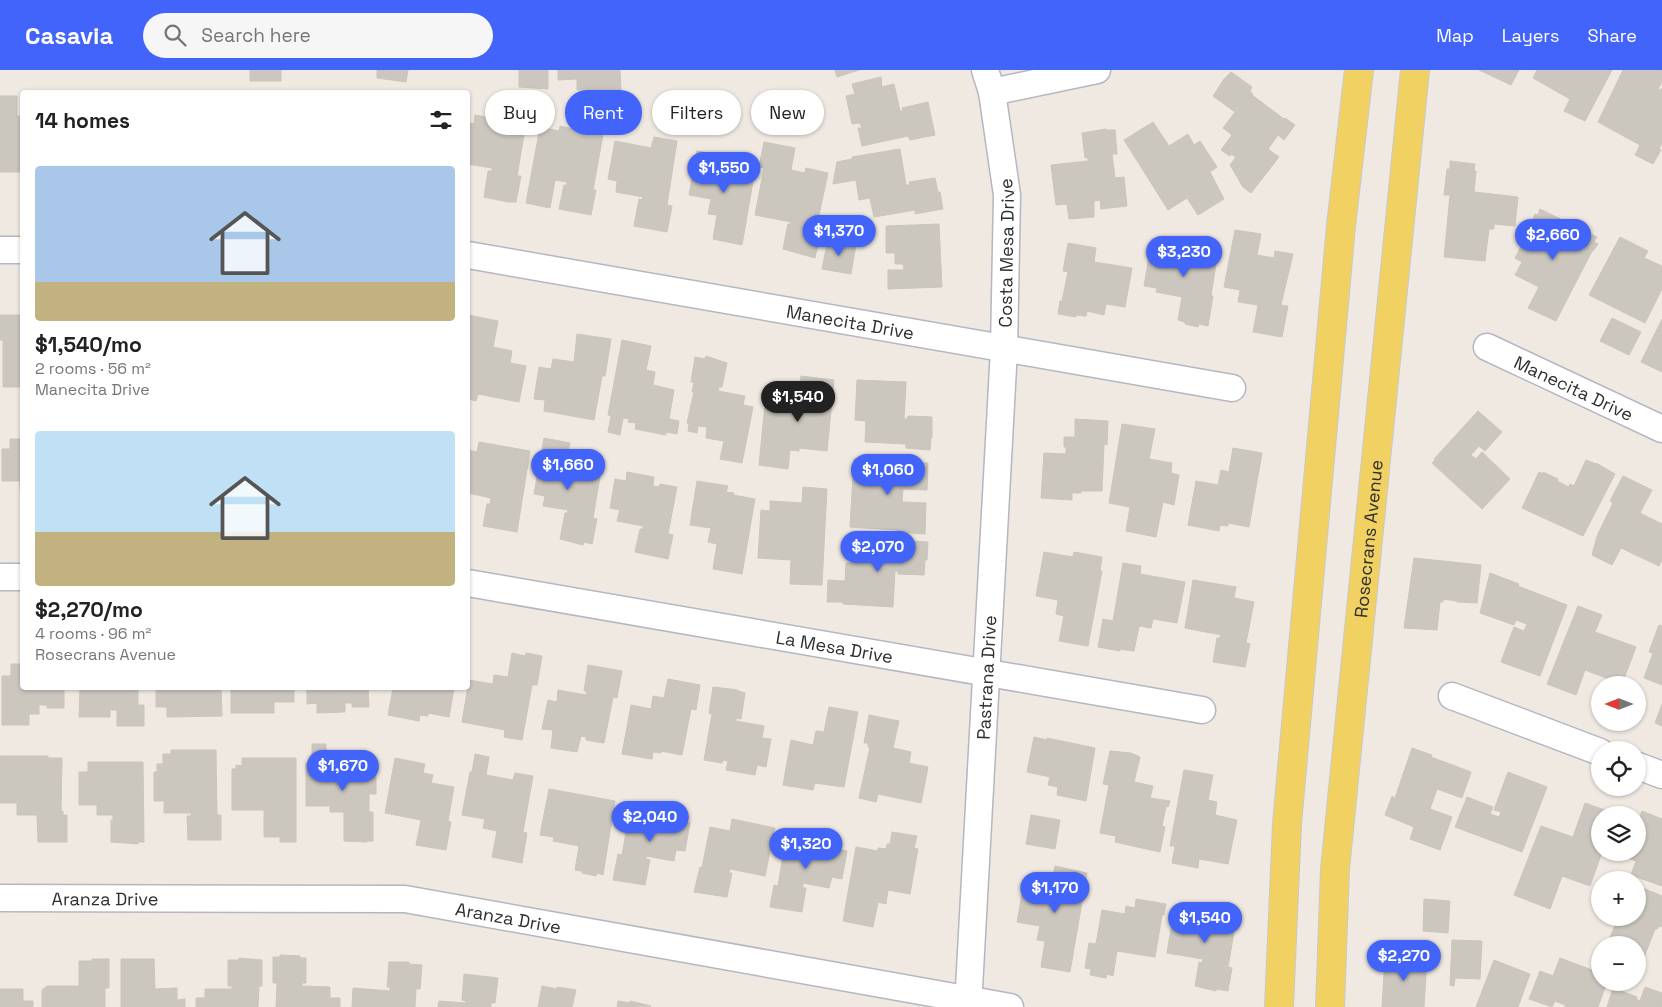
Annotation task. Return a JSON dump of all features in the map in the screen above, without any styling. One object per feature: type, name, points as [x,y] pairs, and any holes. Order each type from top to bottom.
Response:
[{"type":"main road","points":[[1279,1007],[1287,824],[1341,226],[1358,70]]},
{"type":"main road","name":"Rosecrans Avenue","points":[[1330,1007],[1335,869],[1415,70]]},
{"type":"street","points":[[989,81],[1096,70]]},
{"type":"street","name":"Costa Mesa Drive","points":[[989,81],[1007,195],[1004,349]]},
{"type":"street","points":[[0,250],[20,250]]},
{"type":"street","name":"Manecita Drive","points":[[470,255],[1232,388]]},
{"type":"street","name":"Manecita Drive","points":[[1487,347],[1662,429]]},
{"type":"street","name":"Pastrana Drive","points":[[968,1004],[1004,349]]},
{"type":"street","points":[[0,577],[20,577]]},
{"type":"street","name":"La Mesa Drive","points":[[470,583],[1202,710]]},
{"type":"street","points":[[1452,696],[1591,749]]},
{"type":"street","points":[[1646,769],[1662,775]]},
{"type":"street","name":"Aranza Drive","points":[[0,898],[405,899],[968,1004],[1010,1007]]},
{"type":"building","points":[[250,70],[281,70],[281,81],[250,81]]},
{"type":"building","points":[[377,70],[408,70],[406,82],[377,78]]},
{"type":"building","points":[[519,70],[548,70],[548,89],[519,87]]},
{"type":"building","points":[[558,70],[620,70],[621,90],[577,90],[577,79],[558,80]]},
{"type":"building","points":[[835,70],[859,70],[837,77]]},
{"type":"building","points":[[1479,70],[1519,70],[1511,85]]},
{"type":"building","points":[[1537,70],[1612,70],[1585,121],[1564,111],[1570,99],[1533,78]]},
{"type":"building","points":[[1623,70],[1662,70],[1662,82],[1658,89],[1661,90],[1662,88],[1662,143],[1659,149],[1661,150],[1653,164],[1635,155],[1640,145],[1598,122]]},
{"type":"building","points":[[1231,72],[1252,87],[1250,91],[1252,95],[1295,125],[1284,140],[1278,135],[1268,149],[1279,157],[1251,193],[1243,187],[1230,165],[1236,157],[1231,154],[1230,156],[1221,150],[1232,135],[1223,128],[1235,112],[1213,96]]},
{"type":"building","points":[[881,77],[882,87],[894,84],[900,111],[903,111],[902,108],[928,102],[935,135],[910,140],[908,136],[862,146],[858,128],[862,128],[860,123],[852,124],[846,96],[855,94],[852,84]]},
{"type":"building","points":[[0,96],[17,96],[17,116],[20,116],[20,172],[0,172]]},
{"type":"building","points":[[475,115],[485,117],[485,135],[524,135],[517,176],[521,176],[516,202],[484,197],[488,171],[492,171],[492,168],[470,164],[470,123],[474,124]]},
{"type":"building","points":[[1153,122],[1169,146],[1188,134],[1194,145],[1200,141],[1217,167],[1210,172],[1224,199],[1198,215],[1187,198],[1168,210],[1124,140]]},
{"type":"building","points":[[560,126],[565,127],[565,135],[603,135],[593,190],[596,190],[591,215],[559,209],[564,185],[567,185],[567,182],[555,180],[550,208],[526,203],[539,135],[555,135],[555,130],[559,131]]},
{"type":"building","points":[[1106,129],[1115,130],[1117,154],[1112,154],[1115,178],[1124,177],[1127,206],[1101,209],[1100,200],[1094,201],[1094,217],[1069,219],[1067,204],[1056,205],[1051,165],[1088,161],[1088,158],[1085,158],[1082,133]]},
{"type":"building","points":[[654,137],[677,141],[667,205],[672,206],[667,232],[634,226],[639,199],[642,200],[643,197],[616,192],[617,181],[608,179],[615,141],[651,148]]},
{"type":"building","points":[[764,142],[795,148],[791,170],[805,173],[806,168],[828,173],[816,229],[821,230],[815,258],[783,249],[788,224],[791,224],[791,222],[755,215],[764,168],[759,167]]},
{"type":"building","points":[[900,149],[906,185],[910,185],[909,182],[935,178],[943,209],[915,214],[915,210],[874,217],[870,198],[859,200],[856,180],[833,184],[837,162],[852,159],[852,157]]},
{"type":"building","points":[[697,151],[729,157],[728,163],[737,164],[737,167],[755,170],[742,245],[713,239],[717,215],[708,214],[711,199],[689,195]]},
{"type":"building","points":[[1450,161],[1475,164],[1474,192],[1518,197],[1515,226],[1494,224],[1494,229],[1489,229],[1485,261],[1444,257],[1450,195],[1444,195],[1447,169],[1450,169]]},
{"type":"building","points":[[1540,209],[1597,237],[1594,242],[1598,244],[1592,251],[1556,321],[1528,308],[1539,287],[1515,275],[1522,262],[1515,258],[1534,222],[1532,221],[1535,214],[1538,215]]},
{"type":"building","points":[[939,224],[942,287],[888,289],[888,270],[904,270],[903,264],[895,264],[895,253],[886,253],[886,226]]},
{"type":"building","points":[[1235,230],[1261,234],[1257,255],[1274,258],[1275,251],[1293,254],[1281,305],[1288,306],[1282,337],[1253,332],[1258,305],[1238,302],[1240,290],[1224,287]]},
{"type":"building","points":[[1620,237],[1648,251],[1644,258],[1662,266],[1662,289],[1645,323],[1589,295]]},
{"type":"building","points":[[828,239],[856,245],[851,274],[822,269]]},
{"type":"building","points":[[1152,239],[1218,251],[1208,326],[1199,324],[1198,327],[1178,320],[1182,297],[1156,292],[1157,288],[1144,286]]},
{"type":"building","points":[[1068,243],[1096,248],[1094,262],[1132,268],[1125,307],[1106,304],[1104,315],[1087,311],[1086,316],[1076,315],[1076,317],[1058,314],[1068,272],[1063,271]]},
{"type":"building","points":[[0,315],[20,315],[20,387],[3,387],[3,340],[0,340]]},
{"type":"building","points":[[470,315],[498,321],[493,347],[512,351],[510,363],[526,366],[519,402],[478,394],[476,401],[470,400]]},
{"type":"building","points":[[1612,318],[1641,332],[1629,355],[1600,341]]},
{"type":"building","points":[[1662,319],[1662,372],[1641,362]]},
{"type":"building","points":[[577,334],[611,339],[605,376],[602,376],[594,420],[544,411],[545,400],[534,399],[539,367],[551,369],[553,359],[574,362]]},
{"type":"building","points":[[622,340],[651,346],[646,370],[655,372],[653,385],[674,390],[669,419],[679,421],[677,434],[666,432],[666,435],[635,429],[636,423],[628,422],[629,419],[623,418],[620,435],[608,432],[611,416],[608,415]]},
{"type":"building","points":[[706,356],[727,363],[722,387],[719,387],[718,391],[745,396],[743,405],[753,407],[742,463],[720,459],[724,441],[706,438],[707,427],[698,426],[697,433],[688,431],[689,424],[687,423],[694,392],[692,392],[694,382],[691,382],[695,357],[705,359]]},
{"type":"building","points":[[801,376],[834,380],[827,451],[799,448],[799,451],[790,450],[788,469],[759,465],[765,404],[786,407],[787,394],[799,396]]},
{"type":"building","points":[[857,380],[906,382],[904,419],[907,419],[908,416],[932,417],[930,450],[906,448],[906,444],[865,442],[866,421],[855,420]]},
{"type":"building","points":[[1478,411],[1502,432],[1485,451],[1479,446],[1471,455],[1476,459],[1482,452],[1510,479],[1482,509],[1432,463]]},
{"type":"building","points":[[1075,419],[1108,421],[1107,445],[1104,444],[1102,491],[1072,493],[1072,500],[1041,498],[1044,453],[1066,454],[1064,437],[1075,437]]},
{"type":"building","points":[[1122,424],[1155,429],[1149,459],[1172,463],[1171,473],[1179,475],[1174,505],[1163,502],[1156,537],[1126,531],[1130,507],[1109,503]]},
{"type":"building","points":[[544,438],[570,443],[566,460],[582,462],[580,474],[600,477],[593,518],[597,519],[592,544],[584,542],[583,545],[560,539],[565,513],[568,510],[543,506],[545,496],[534,494]]},
{"type":"building","points":[[10,439],[20,439],[20,481],[2,481],[2,449],[10,449]]},
{"type":"building","points":[[479,442],[530,451],[517,532],[483,526],[487,504],[490,504],[491,498],[470,493],[470,450],[477,452]]},
{"type":"building","points":[[1233,448],[1262,453],[1249,527],[1228,523],[1228,526],[1220,525],[1219,531],[1188,525],[1196,481],[1218,485],[1221,470],[1229,472]]},
{"type":"building","points":[[854,459],[928,463],[927,490],[903,489],[902,502],[926,503],[925,534],[850,527]]},
{"type":"building","points":[[1586,460],[1596,463],[1615,474],[1583,536],[1522,508],[1539,472],[1558,479],[1557,481],[1569,487],[1570,484],[1574,486]]},
{"type":"building","points":[[627,472],[654,477],[653,486],[659,487],[660,484],[677,487],[668,534],[673,535],[668,559],[635,552],[640,529],[643,529],[643,526],[617,521],[620,510],[610,508],[615,479],[626,481]]},
{"type":"building","points":[[1623,476],[1652,490],[1640,513],[1662,524],[1662,560],[1659,566],[1621,548],[1612,565],[1592,555],[1597,536],[1613,503],[1610,501]]},
{"type":"building","points":[[697,481],[728,486],[726,492],[755,499],[742,574],[713,569],[717,544],[708,542],[711,528],[690,525]]},
{"type":"building","points":[[803,487],[827,489],[822,585],[790,584],[791,560],[758,558],[761,510],[770,511],[770,501],[802,503]]},
{"type":"building","points":[[900,540],[928,542],[927,560],[925,560],[924,575],[898,574],[898,571],[895,571],[893,607],[827,602],[828,580],[845,581],[846,563],[857,563],[858,542],[899,544]]},
{"type":"building","points":[[1044,552],[1073,557],[1074,552],[1102,557],[1100,571],[1102,571],[1088,646],[1059,641],[1064,616],[1056,614],[1058,600],[1036,596]]},
{"type":"building","points":[[1414,558],[1481,565],[1477,603],[1443,599],[1443,602],[1440,602],[1437,630],[1404,628]]},
{"type":"building","points":[[1123,563],[1141,566],[1140,574],[1185,582],[1177,623],[1153,619],[1151,628],[1139,626],[1134,651],[1120,649],[1120,651],[1098,647],[1103,619],[1113,621]]},
{"type":"building","points":[[1490,573],[1567,605],[1540,676],[1501,662],[1514,627],[1524,631],[1527,624],[1516,620],[1514,625],[1480,613]]},
{"type":"building","points":[[1193,580],[1236,587],[1234,598],[1254,602],[1246,643],[1250,644],[1245,667],[1213,662],[1217,638],[1220,638],[1221,635],[1185,628]]},
{"type":"building","points":[[1578,606],[1602,615],[1595,632],[1636,647],[1625,676],[1601,676],[1585,670],[1576,695],[1547,684]]},
{"type":"building","points":[[1659,625],[1662,626],[1662,685],[1646,679],[1645,676],[1653,653],[1649,652]]},
{"type":"building","points":[[512,653],[525,656],[526,653],[542,656],[537,685],[532,685],[522,740],[504,737],[505,730],[462,722],[467,690],[470,690],[470,680],[493,684],[494,675],[508,677]]},
{"type":"building","points":[[11,664],[20,664],[20,690],[64,690],[64,708],[47,708],[47,705],[39,705],[39,714],[29,714],[29,725],[2,725],[2,676],[11,676]]},
{"type":"building","points":[[588,665],[622,671],[617,698],[613,697],[604,743],[586,740],[586,737],[581,736],[577,752],[551,748],[553,730],[542,729],[548,700],[557,702],[558,690],[586,695],[587,691],[584,691]]},
{"type":"building","points":[[668,679],[700,685],[696,710],[691,709],[682,755],[661,751],[661,753],[653,752],[652,759],[622,754],[631,705],[651,709],[653,696],[664,698]]},
{"type":"building","points":[[713,687],[738,690],[745,693],[741,719],[736,718],[736,721],[764,726],[762,738],[771,739],[766,767],[757,765],[755,775],[726,770],[728,761],[723,760],[722,763],[704,760],[712,714],[709,713]]},
{"type":"building","points":[[80,690],[138,690],[138,705],[144,705],[144,726],[117,726],[117,710],[110,710],[110,717],[79,717]]},
{"type":"building","points":[[156,690],[221,690],[222,716],[167,717],[167,707],[156,707]]},
{"type":"building","points":[[231,690],[294,690],[294,702],[274,702],[274,713],[231,713]]},
{"type":"building","points":[[307,690],[368,690],[369,707],[352,707],[352,703],[345,703],[345,712],[317,713],[317,703],[307,704]]},
{"type":"building","points":[[393,690],[454,690],[449,717],[428,713],[428,716],[420,715],[419,721],[388,715]]},
{"type":"building","points":[[1662,704],[1662,726],[1655,723]]},
{"type":"building","points":[[829,707],[858,712],[844,787],[815,783],[813,790],[783,785],[791,740],[813,745],[816,731],[824,732]]},
{"type":"building","points":[[869,715],[899,721],[893,748],[911,752],[909,763],[928,767],[921,803],[878,794],[876,802],[859,798],[870,747],[868,747],[868,743],[864,743]]},
{"type":"building","points":[[1034,737],[1095,748],[1086,801],[1057,795],[1058,787],[1048,785],[1050,777],[1027,772]]},
{"type":"building","points":[[312,744],[326,744],[326,763],[351,763],[351,756],[369,757],[369,777],[376,777],[376,794],[369,794],[369,812],[373,812],[373,841],[344,841],[344,812],[330,812],[330,806],[306,806],[306,763],[312,763]]},
{"type":"building","points":[[1412,748],[1471,772],[1462,798],[1437,789],[1430,809],[1452,817],[1440,850],[1410,839],[1414,827],[1385,815],[1392,796],[1395,798]]},
{"type":"building","points":[[171,750],[216,750],[217,815],[221,815],[221,840],[188,840],[187,816],[191,816],[191,813],[164,813],[164,801],[154,801],[154,772],[157,772],[157,764],[163,764],[163,754],[171,754]]},
{"type":"building","points":[[1110,751],[1131,753],[1140,757],[1134,782],[1153,786],[1150,798],[1170,801],[1168,807],[1166,806],[1162,826],[1165,827],[1160,852],[1115,842],[1116,836],[1100,833],[1109,785],[1103,784]]},
{"type":"building","points":[[475,754],[489,757],[486,775],[513,780],[515,773],[533,776],[523,832],[527,833],[522,863],[492,857],[497,831],[483,828],[485,819],[462,815]]},
{"type":"building","points":[[0,756],[48,756],[48,758],[62,758],[61,811],[63,811],[63,815],[67,815],[67,842],[38,842],[37,815],[17,815],[17,803],[0,803]]},
{"type":"building","points":[[242,758],[296,758],[296,842],[280,842],[280,837],[264,837],[264,810],[232,810],[232,769],[236,769],[236,765],[242,766]]},
{"type":"building","points":[[395,758],[425,764],[423,773],[433,775],[431,783],[454,787],[448,821],[451,822],[446,850],[416,845],[421,820],[385,813]]},
{"type":"building","points":[[88,762],[143,762],[144,842],[138,842],[138,844],[111,842],[111,820],[113,820],[113,815],[97,815],[97,805],[79,805],[79,772],[88,772]]},
{"type":"building","points":[[1184,770],[1213,775],[1208,800],[1217,802],[1215,815],[1237,820],[1228,864],[1199,859],[1198,868],[1172,863],[1175,846],[1170,846]]},
{"type":"building","points":[[1508,772],[1547,787],[1522,852],[1455,827],[1467,797],[1493,807],[1490,814],[1499,817],[1501,812],[1494,810]]},
{"type":"building","points":[[549,789],[615,801],[603,875],[597,873],[596,876],[575,870],[579,846],[553,841],[554,837],[540,835]]},
{"type":"building","points":[[1585,803],[1593,806],[1591,806],[1591,861],[1599,861],[1595,871],[1591,871],[1590,886],[1562,876],[1550,909],[1514,895],[1541,826],[1573,837]]},
{"type":"building","points":[[655,808],[682,812],[681,821],[690,823],[685,851],[676,850],[674,861],[646,856],[646,859],[650,860],[645,885],[613,880],[618,854],[622,855],[630,809],[649,812],[648,815],[654,815]]},
{"type":"building","points":[[1646,813],[1662,819],[1662,886],[1646,880],[1646,871],[1632,871],[1636,861],[1646,861]]},
{"type":"building","points":[[1031,815],[1060,820],[1055,849],[1026,844]]},
{"type":"building","points":[[732,819],[775,828],[765,876],[730,869],[729,873],[732,873],[727,897],[694,892],[700,867],[702,868],[710,827],[730,831]]},
{"type":"building","points":[[892,832],[917,836],[914,848],[918,849],[910,894],[888,890],[886,904],[878,902],[873,927],[843,921],[856,847],[878,851],[878,848],[886,849],[887,844],[890,844]]},
{"type":"building","points":[[811,835],[838,840],[837,849],[847,851],[842,879],[832,877],[829,888],[803,883],[803,888],[806,888],[802,912],[770,907],[774,885],[778,886],[786,836],[803,839],[802,845],[809,846]]},
{"type":"building","points":[[1055,866],[1087,873],[1070,972],[1041,967],[1045,941],[1037,940],[1040,926],[1017,922],[1025,877],[1052,882]]},
{"type":"building","points":[[1646,889],[1662,896],[1662,927],[1659,926],[1655,929],[1646,952],[1646,936],[1611,936],[1615,926],[1646,926]]},
{"type":"building","points":[[1136,899],[1166,904],[1164,915],[1162,915],[1155,957],[1117,951],[1113,976],[1107,974],[1106,978],[1090,975],[1091,969],[1085,968],[1089,943],[1096,944],[1102,910],[1125,914],[1126,906],[1135,908]]},
{"type":"building","points":[[1424,899],[1450,901],[1448,933],[1423,931]]},
{"type":"building","points":[[1175,905],[1237,915],[1228,967],[1232,968],[1228,991],[1216,989],[1216,991],[1195,986],[1199,962],[1202,963],[1203,959],[1167,953]]},
{"type":"building","points":[[1452,940],[1482,941],[1480,979],[1455,978],[1454,986],[1450,985]]},
{"type":"building","points":[[280,955],[306,958],[306,983],[302,983],[302,986],[330,987],[330,998],[340,998],[340,1007],[276,1007],[277,983],[273,983],[273,957],[280,957]]},
{"type":"building","points":[[1385,957],[1427,959],[1424,1007],[1382,1007]]},
{"type":"building","points":[[239,958],[262,960],[262,986],[259,986],[258,1007],[196,1007],[196,998],[205,998],[205,989],[232,989],[232,986],[228,986],[228,960],[239,960]]},
{"type":"building","points":[[1560,958],[1591,970],[1591,991],[1604,991],[1598,1007],[1565,1007],[1565,1005],[1555,1001],[1552,1007],[1529,999],[1540,971],[1553,976]]},
{"type":"building","points":[[92,959],[109,959],[109,988],[105,988],[105,1007],[42,1007],[42,990],[47,986],[79,986],[79,961],[92,961]]},
{"type":"building","points":[[121,959],[154,959],[155,989],[177,988],[177,1000],[185,999],[185,1007],[121,1007]]},
{"type":"building","points":[[1494,960],[1530,974],[1518,1007],[1476,1007]]},
{"type":"building","points":[[389,962],[409,962],[409,964],[422,965],[420,989],[416,989],[415,1007],[352,1007],[353,988],[390,991],[390,987],[387,987]]},
{"type":"building","points":[[464,974],[498,978],[495,1003],[491,1003],[491,1007],[438,1007],[439,1001],[466,1003],[466,1001],[462,1000]]},
{"type":"building","points":[[542,986],[576,990],[572,1007],[538,1007]]},
{"type":"building","points":[[1646,987],[1662,993],[1662,1007],[1607,1007],[1612,991],[1621,991],[1637,997],[1636,999],[1640,1001]]},
{"type":"building","points":[[0,989],[23,989],[23,1001],[33,1001],[33,1007],[0,1007]]},
{"type":"building","points":[[618,1001],[630,1003],[630,1001],[651,1006],[617,1007]]}]
